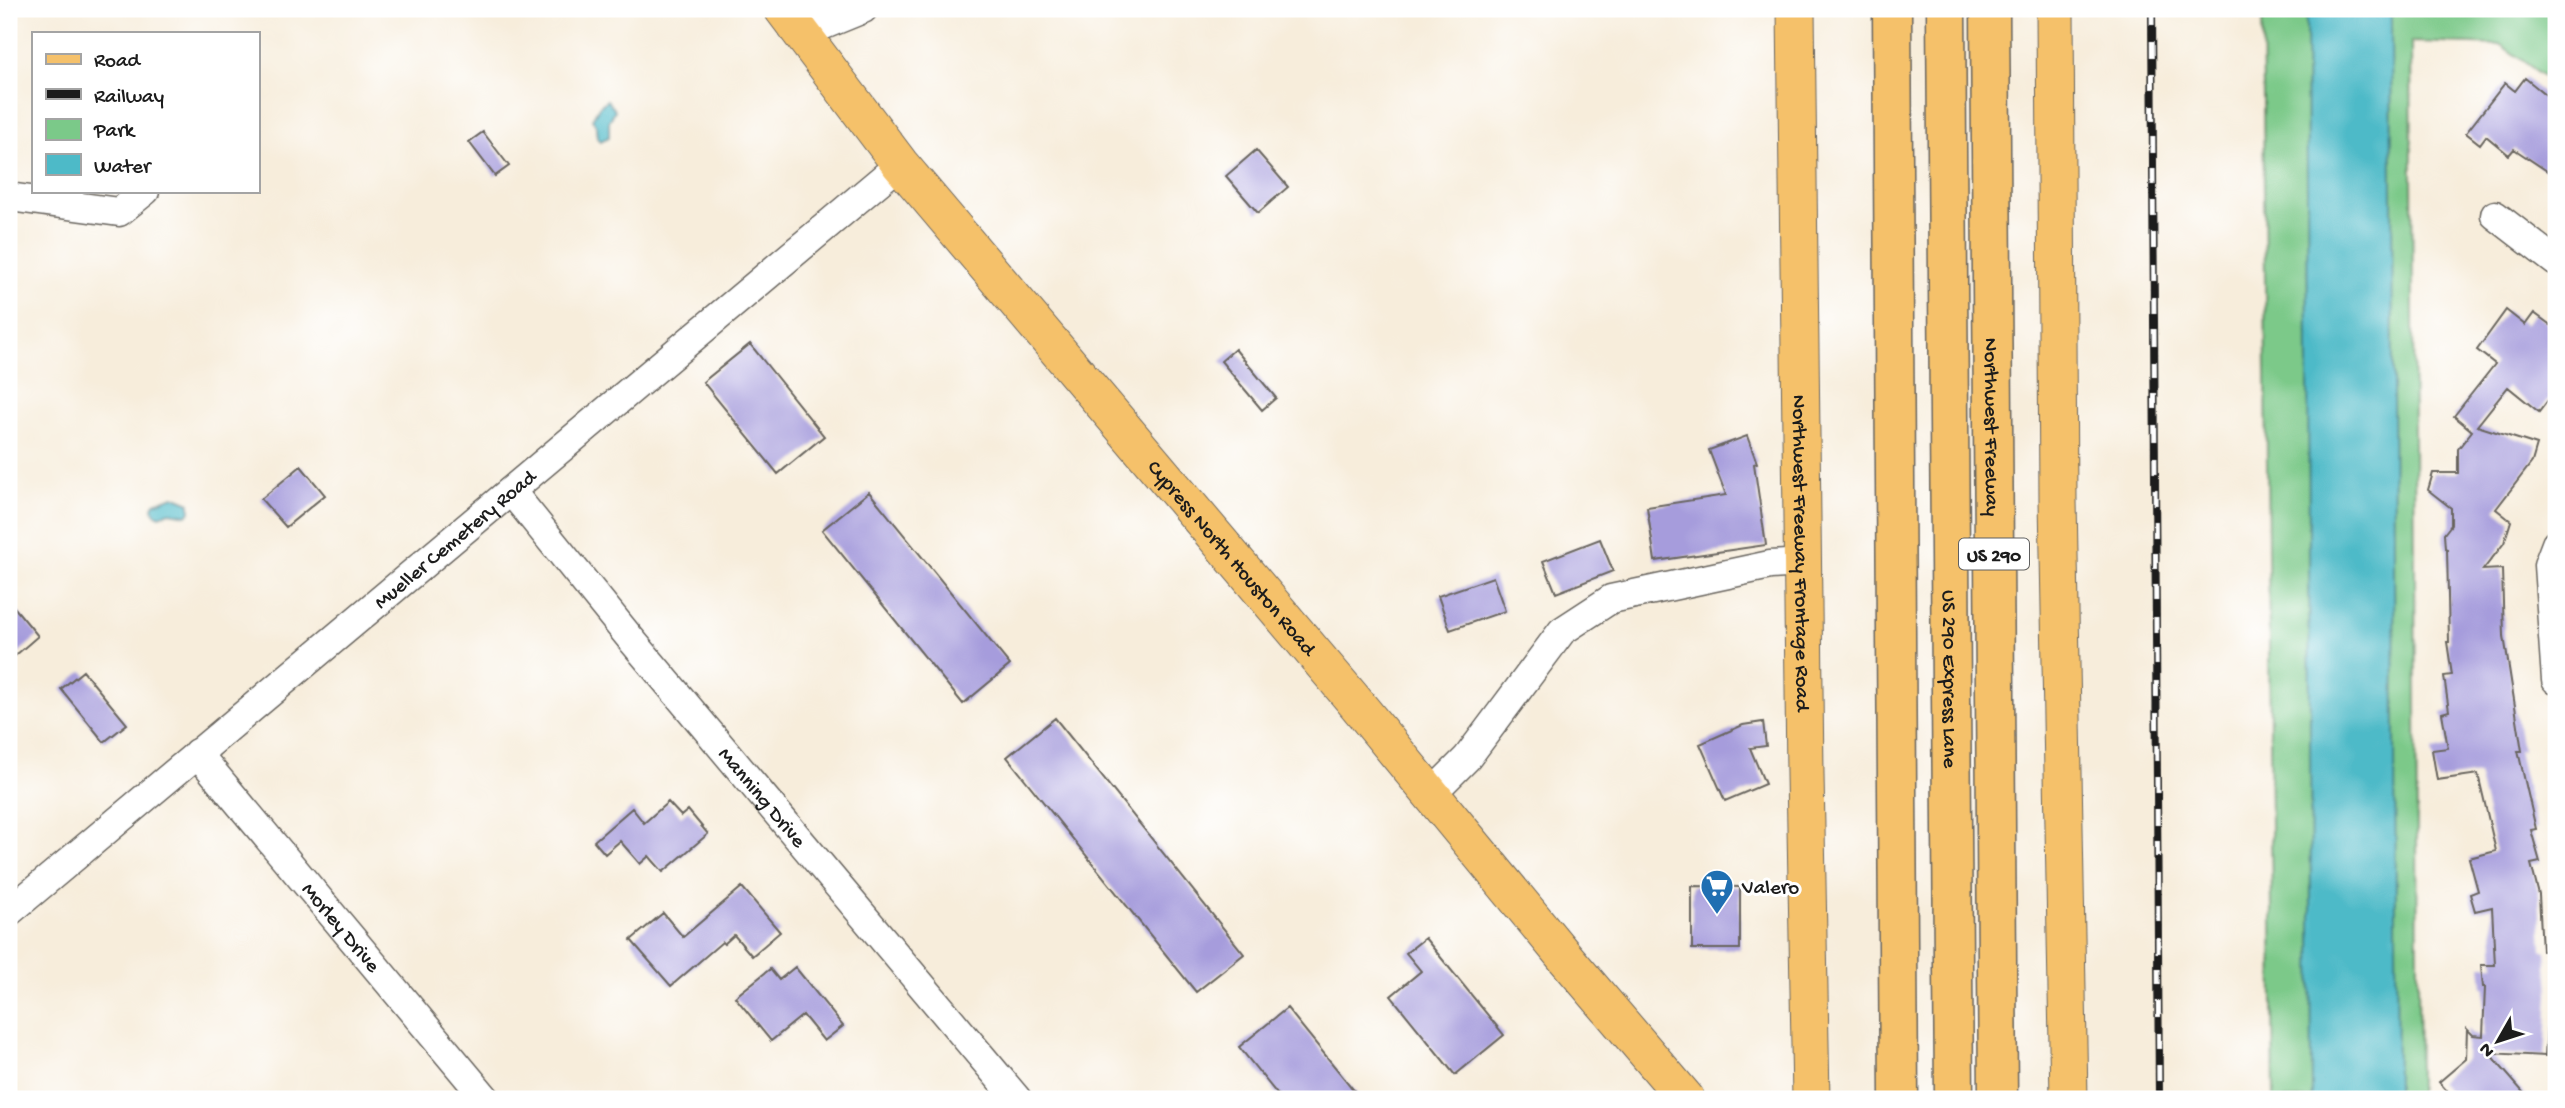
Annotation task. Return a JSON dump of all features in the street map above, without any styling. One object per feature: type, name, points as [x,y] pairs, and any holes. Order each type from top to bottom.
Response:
[{"type":"highway","points":[[1892,9],[1899,1099]]},
{"type":"highway","name":"US 290 Express Lane","points":[[1946,9],[1954,1099]]},
{"type":"highway","name":"Northwest Freeway","points":[[1990,9],[1998,1099]]},
{"type":"main road","name":"Northwest Freeway Frontage Road","points":[[1796,9],[1811,1099]]},
{"type":"main road","points":[[2054,9],[2058,500],[2069,1099]]},
{"type":"main road","name":"Cypress North Houston Road","points":[[793,21],[900,164],[1686,1099]]},
{"type":"street","points":[[793,21],[863,9]]},
{"type":"street","name":"Mueller Cemetery Road","points":[[9,912],[900,164]]},
{"type":"street","points":[[9,197],[119,212],[144,192]]},
{"type":"street","points":[[2495,215],[2556,262]]},
{"type":"street","name":"Manning Drive","points":[[511,491],[638,648],[1017,1099]]},
{"type":"street","points":[[2556,544],[2548,565],[2556,680]]},
{"type":"street","points":[[1431,794],[1467,758],[1562,631],[1611,599],[1770,565],[1803,563]]},
{"type":"street","name":"Morley Drive","points":[[197,753],[486,1099]]},
{"type":"green space","points":[[2262,9],[2556,9],[2556,85],[2501,45],[2411,42],[2419,1099],[2274,1099]]},
{"type":"water","points":[[2306,9],[2391,9],[2397,1099],[2312,1099]]},
{"type":"water","points":[[607,100],[615,110],[609,122],[609,137],[601,141],[592,119]]},
{"type":"water","points":[[173,496],[190,503],[187,515],[170,512],[160,516],[154,513],[155,503]]},
{"type":"building","points":[[2525,78],[2556,103],[2556,177],[2514,149],[2509,155],[2486,136],[2480,144],[2466,133],[2505,83],[2515,91]]},
{"type":"building","points":[[483,132],[509,166],[495,176],[469,142]]},
{"type":"building","points":[[1256,150],[1288,187],[1258,213],[1226,176]]},
{"type":"building","points":[[2506,310],[2525,325],[2534,313],[2556,329],[2556,405],[2549,399],[2539,412],[2508,387],[2477,426],[2537,445],[2532,462],[2496,509],[2511,521],[2504,543],[2483,570],[2502,569],[2504,636],[2522,751],[2518,751],[2536,829],[2531,830],[2540,862],[2531,864],[2539,895],[2542,951],[2546,951],[2549,994],[2545,1056],[2489,1053],[2529,1099],[2454,1099],[2439,1082],[2466,1059],[2467,1029],[2473,1035],[2483,1036],[2485,987],[2481,965],[2495,965],[2492,907],[2475,911],[2470,894],[2478,891],[2469,858],[2496,851],[2478,774],[2437,780],[2432,750],[2448,748],[2442,713],[2449,711],[2444,676],[2452,675],[2447,642],[2447,549],[2444,534],[2451,525],[2451,508],[2428,490],[2433,473],[2458,473],[2458,449],[2472,431],[2454,416],[2495,364],[2477,350]]},
{"type":"building","points":[[750,344],[824,436],[778,474],[703,382]]},
{"type":"building","points":[[1235,349],[1276,398],[1262,410],[1221,361]]},
{"type":"building","points":[[1747,436],[1757,463],[1754,464],[1766,545],[1655,561],[1647,507],[1726,495],[1709,450]]},
{"type":"building","points":[[301,466],[325,495],[286,527],[261,499]]},
{"type":"building","points":[[869,492],[1010,665],[963,704],[822,530]]},
{"type":"building","points":[[1600,539],[1613,571],[1556,593],[1543,561]]},
{"type":"building","points":[[1493,577],[1505,611],[1450,630],[1438,596]]},
{"type":"building","points":[[9,601],[38,636],[9,661]]},
{"type":"building","points":[[83,671],[127,724],[104,742],[61,689]]},
{"type":"building","points":[[1055,718],[1244,954],[1196,992],[1007,757]]},
{"type":"building","points":[[1763,722],[1766,746],[1750,748],[1765,784],[1725,801],[1700,744],[1743,725]]},
{"type":"building","points":[[668,802],[681,816],[688,810],[708,834],[663,872],[649,856],[640,864],[620,841],[605,854],[594,841],[632,808],[644,823]]},
{"type":"building","points":[[1692,886],[1740,887],[1740,949],[1692,949]]},
{"type":"building","points":[[742,887],[780,932],[752,956],[734,935],[724,944],[722,942],[671,986],[631,940],[663,913],[683,937]]},
{"type":"building","points":[[1425,938],[1504,1035],[1455,1075],[1391,996],[1421,971],[1406,953]]},
{"type":"building","points":[[795,967],[843,1026],[824,1041],[803,1015],[771,1041],[735,997],[770,969],[779,980]]},
{"type":"building","points":[[1287,1008],[1361,1099],[1281,1099],[1239,1047]]},
{"type":"railway","points":[[2152,9],[2159,1099]]},
{"type":"place","name":"Valero","points":[[1717,916]]}]
